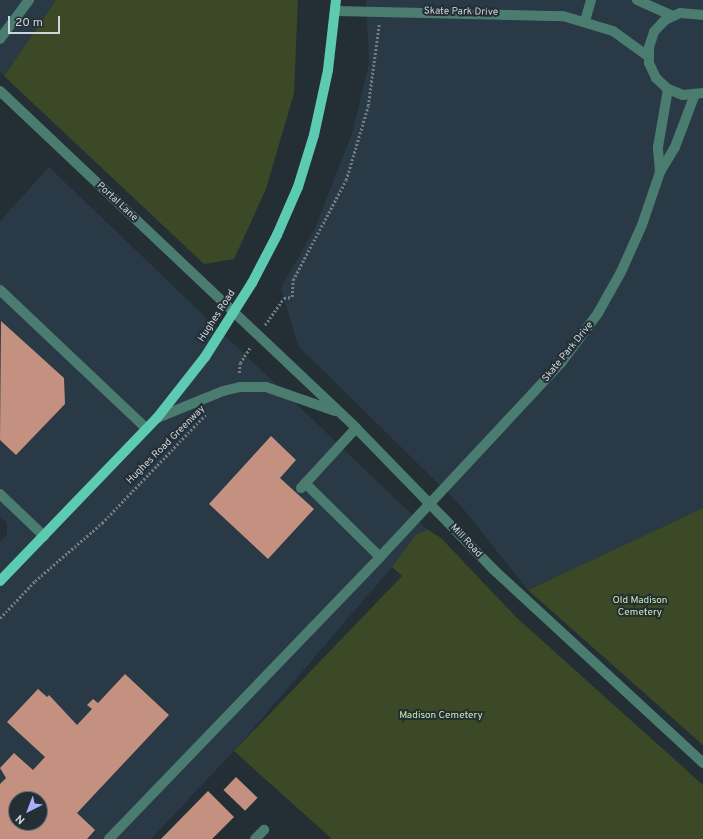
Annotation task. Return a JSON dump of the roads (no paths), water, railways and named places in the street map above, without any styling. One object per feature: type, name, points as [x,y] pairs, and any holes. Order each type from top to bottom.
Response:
[{"type":"main road","name":"Hughes Road","points":[[0,581],[157,418],[204,358],[235,312],[277,235],[298,187],[314,135],[328,70],[336,0]]},
{"type":"street","points":[[0,39],[29,0]]},
{"type":"street","points":[[585,21],[591,0]]},
{"type":"street","points":[[638,0],[673,16]]},
{"type":"street","name":"Skate Park Drive","points":[[336,10],[563,16],[585,21],[613,31],[649,57]]},
{"type":"street","points":[[668,89],[656,78],[649,57],[649,47],[654,32],[665,20],[680,13],[703,15]]},
{"type":"street","name":"Skate Park Drive","points":[[109,839],[380,557],[561,363],[598,313],[639,231],[660,172],[675,147],[699,94],[683,95],[668,89],[658,147],[660,172]]},
{"type":"street","name":"Portal Lane","points":[[0,91],[235,312]]},
{"type":"street","points":[[0,290],[146,428]]},
{"type":"street","name":"Mill Road","points":[[235,312],[340,412],[431,503],[493,569],[703,763]]},
{"type":"street","points":[[157,418],[223,391],[240,387],[266,387],[340,412]]},
{"type":"street","points":[[356,428],[303,485],[380,557]]},
{"type":"street","points":[[0,494],[44,536]]},
{"type":"street","points":[[256,839],[264,830]]},
{"type":"park label","name":"Old Madison Cemetery","points":[[640,606]]},
{"type":"park label","name":"Madison Cemetery","points":[[441,716]]}]
